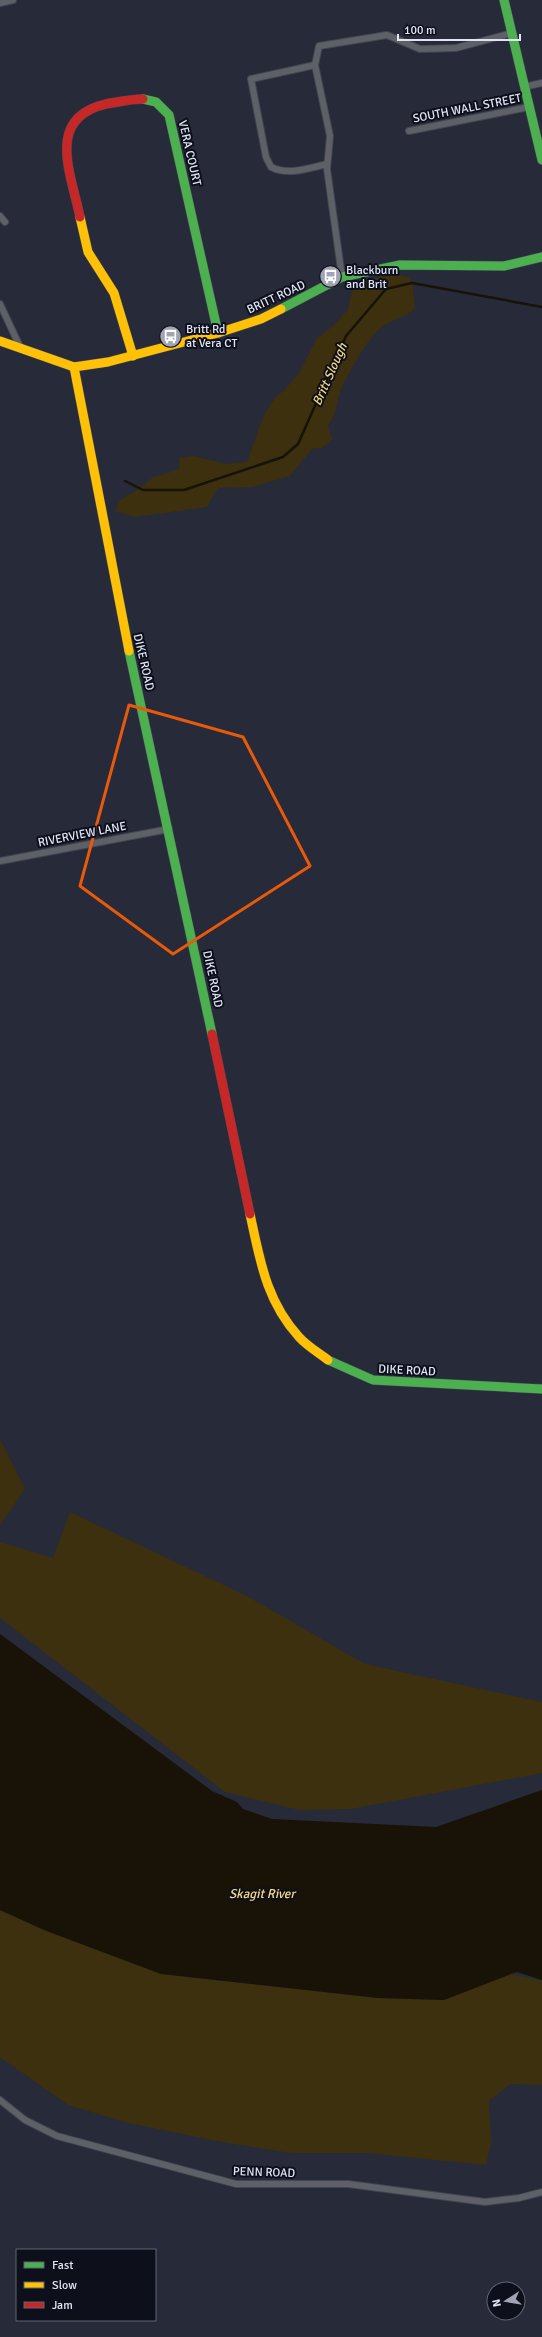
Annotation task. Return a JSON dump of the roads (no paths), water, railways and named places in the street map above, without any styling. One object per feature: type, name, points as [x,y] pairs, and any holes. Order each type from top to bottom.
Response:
[{"type":"street","points":[[0,3],[13,0]]},
{"type":"street","points":[[504,0],[542,160]]},
{"type":"street","points":[[342,277],[327,164],[330,136],[315,65],[319,46],[387,35],[420,49],[456,48],[512,33]]},
{"type":"street","points":[[315,65],[251,79],[266,157],[271,167],[278,171],[289,172],[327,164]]},
{"type":"street","name":"SOUTH WALL STREET","points":[[524,87],[542,83]]},
{"type":"street","name":"VERA COURT","points":[[133,356],[114,294],[88,252],[66,149],[67,135],[73,123],[90,108],[133,99],[150,100],[160,105],[169,115],[218,333]]},
{"type":"street","name":"SOUTH WALL STREET","points":[[409,131],[529,107]]},
{"type":"street","points":[[0,216],[5,222]]},
{"type":"street","name":"BRITT ROAD","points":[[0,341],[74,367],[133,356],[218,333],[261,319],[342,277],[400,265],[504,266],[524,263],[542,257]]},
{"type":"street","points":[[0,304],[21,349]]},
{"type":"street","name":"DIKE ROAD","points":[[74,367],[117,597],[169,829],[259,1256],[267,1287],[279,1311],[300,1338],[330,1360],[373,1380],[542,1390]]},
{"type":"street","name":"RIVERVIEW LANE","points":[[0,861],[169,829]]},
{"type":"street","name":"PENN ROAD","points":[[0,2100],[25,2120],[57,2136],[236,2184],[348,2184],[485,2202],[519,2198],[542,2192]]},
{"type":"water","name":"Skagit River","points":[[0,1634],[212,1791],[237,1802],[243,1809],[272,1819],[436,1827],[542,1790],[542,1980],[517,1972],[444,2000],[378,1998],[161,1974],[44,1930],[0,1910]]},
{"type":"waterway","name":"Britt Slough","points":[[125,481],[143,490],[184,490],[283,457],[298,444],[346,336],[386,289],[412,283],[542,307]]},
{"type":"place","name":"Blackburn and Brit","points":[[331,277]]},
{"type":"place","name":"Britt Rd at Vera CT","points":[[171,336]]}]
